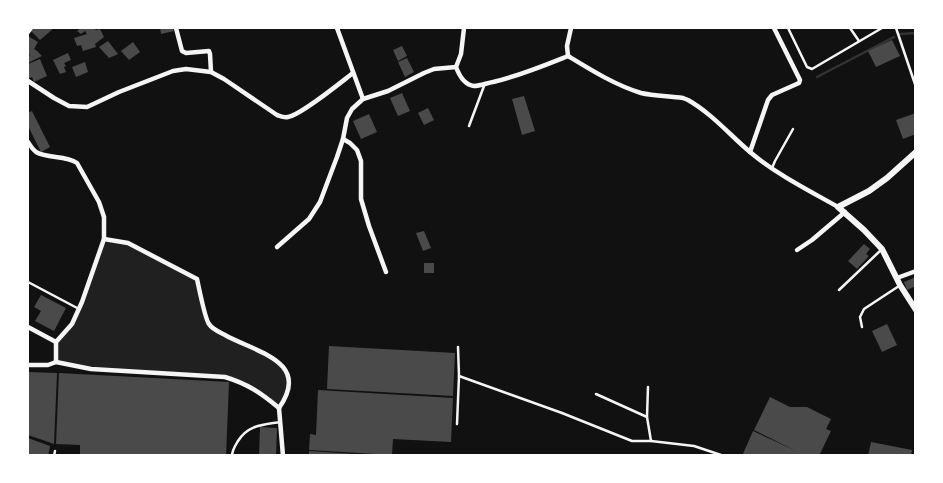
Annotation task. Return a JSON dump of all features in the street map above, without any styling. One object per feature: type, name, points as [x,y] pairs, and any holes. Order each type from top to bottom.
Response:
[{"type":"main road","points":[[916,152],[887,178],[868,191],[838,207],[882,249],[916,310]]},
{"type":"street","points":[[28,32],[31,28]]},
{"type":"street","points":[[176,28],[182,51],[186,53],[209,51],[211,72]]},
{"type":"street","points":[[338,28],[363,99]]},
{"type":"street","points":[[464,28],[461,54],[456,67],[464,81],[473,86],[512,77],[568,56]]},
{"type":"street","points":[[568,56],[567,46],[571,28]]},
{"type":"street","points":[[750,152],[768,100],[772,95],[799,83],[800,80],[774,28]]},
{"type":"street","points":[[568,56],[597,74],[631,89],[642,93],[688,100],[772,168],[838,207]]},
{"type":"street","points":[[277,247],[309,219],[320,202],[343,139],[347,118],[352,109],[363,99],[388,91],[424,73],[434,69],[456,67]]},
{"type":"street","points":[[28,81],[69,106],[87,107],[173,71],[186,69],[211,72],[286,118],[296,115],[353,73]]},
{"type":"street","points":[[343,139],[357,150],[360,161],[361,199],[386,272]]},
{"type":"street","points":[[28,142],[34,151],[77,163],[99,202],[104,217],[104,239],[79,309],[72,324],[56,342],[56,362]]},
{"type":"street","points":[[796,250],[812,240],[845,212]]},
{"type":"street","points":[[104,239],[128,243],[197,279],[208,324],[215,330],[268,354],[283,365],[289,379],[286,398],[279,408],[283,456]]},
{"type":"street","points":[[899,281],[916,271]]},
{"type":"street","points":[[28,327],[56,342]]},
{"type":"street","points":[[28,365],[48,365],[56,362],[91,369],[225,377],[259,392],[279,408]]},
{"type":"lane","points":[[788,28],[809,69],[882,28]]},
{"type":"lane","points":[[850,28],[859,41]]},
{"type":"lane","points":[[896,28],[916,87]]},
{"type":"lane","points":[[469,126],[484,84]]},
{"type":"lane","points":[[772,168],[793,129]]},
{"type":"lane","points":[[839,290],[882,249]]},
{"type":"lane","points":[[862,327],[860,317],[864,309],[899,281]]},
{"type":"lane","points":[[28,282],[79,309]]},
{"type":"lane","points":[[456,424],[459,376],[458,347]]},
{"type":"lane","points":[[459,376],[562,413],[632,441],[651,441],[694,446],[724,456]]},
{"type":"lane","points":[[648,387],[647,417],[651,441]]},
{"type":"lane","points":[[596,394],[647,417]]},
{"type":"lane","points":[[232,456],[232,451],[240,438],[249,429],[280,422]]},
{"type":"lane","points":[[54,456],[55,451]]},
{"type":"shaded area","points":[[104,239],[128,243],[197,279],[208,324],[215,330],[268,354],[288,374],[286,398],[279,408],[259,392],[225,377],[91,369],[56,362],[56,342],[72,324]]},
{"type":"building","points":[[35,28],[54,28],[40,40],[31,31]]},
{"type":"building","points":[[81,28],[100,29],[104,37],[95,44],[96,47],[83,51],[81,45],[77,46],[74,38],[87,34],[85,31],[81,34],[77,31]]},
{"type":"building","points":[[160,28],[173,28],[174,31],[161,34]]},
{"type":"building","points":[[28,36],[38,42],[34,49],[42,56],[28,63],[28,56],[30,55],[28,53]]},
{"type":"building","points":[[892,40],[900,56],[876,67],[868,51]]},
{"type":"building","points":[[108,41],[118,54],[109,58],[99,47]]},
{"type":"building","points":[[133,42],[140,52],[129,60],[121,51]]},
{"type":"building","points":[[402,46],[407,56],[398,61],[393,50]]},
{"type":"building","points":[[68,53],[71,60],[64,63],[66,72],[60,74],[53,60]]},
{"type":"building","points":[[407,58],[414,72],[405,77],[398,62]]},
{"type":"building","points":[[40,59],[47,76],[34,82],[32,77],[28,79],[28,64]]},
{"type":"building","points":[[85,62],[88,72],[76,77],[72,67]]},
{"type":"building","points":[[402,93],[410,111],[398,116],[390,98]]},
{"type":"building","points":[[524,96],[535,131],[522,135],[512,99]]},
{"type":"building","points":[[428,108],[434,120],[424,125],[418,113]]},
{"type":"building","points":[[32,111],[50,147],[41,152],[28,126],[28,113]]},
{"type":"building","points":[[916,113],[916,134],[903,139],[896,120]]},
{"type":"building","points":[[369,114],[377,132],[361,139],[353,121]]},
{"type":"building","points":[[424,231],[431,248],[423,251],[416,233]]},
{"type":"building","points":[[864,244],[870,249],[866,254],[869,256],[857,269],[848,261]]},
{"type":"building","points":[[424,263],[434,263],[434,273],[424,273]]},
{"type":"building","points":[[916,277],[916,286],[907,290],[904,282]]},
{"type":"building","points":[[41,295],[66,308],[54,331],[35,321],[41,311],[34,307]]},
{"type":"building","points":[[887,324],[897,345],[882,352],[872,331]]},
{"type":"building","points":[[329,346],[455,353],[453,396],[327,389]]},
{"type":"building","points":[[28,372],[57,373],[54,444],[28,435]]},
{"type":"building","points":[[59,373],[229,382],[226,456],[80,456],[80,445],[56,444]]},
{"type":"building","points":[[318,390],[453,398],[451,442],[393,439],[392,455],[309,450],[310,434],[316,435]]},
{"type":"building","points":[[770,397],[790,407],[807,407],[831,419],[826,429],[831,431],[819,456],[742,456],[753,431],[796,451],[754,430]]},
{"type":"building","points":[[260,427],[277,428],[276,456],[259,456]]},
{"type":"building","points":[[28,438],[50,446],[48,456],[28,456]]},
{"type":"building","points":[[871,442],[912,450],[911,456],[868,456]]},
{"type":"building","points":[[309,451],[355,454],[355,456],[309,456]]},
{"type":"waterway","points":[[900,34],[916,33]]},
{"type":"waterway","points":[[817,77],[894,37]]}]
